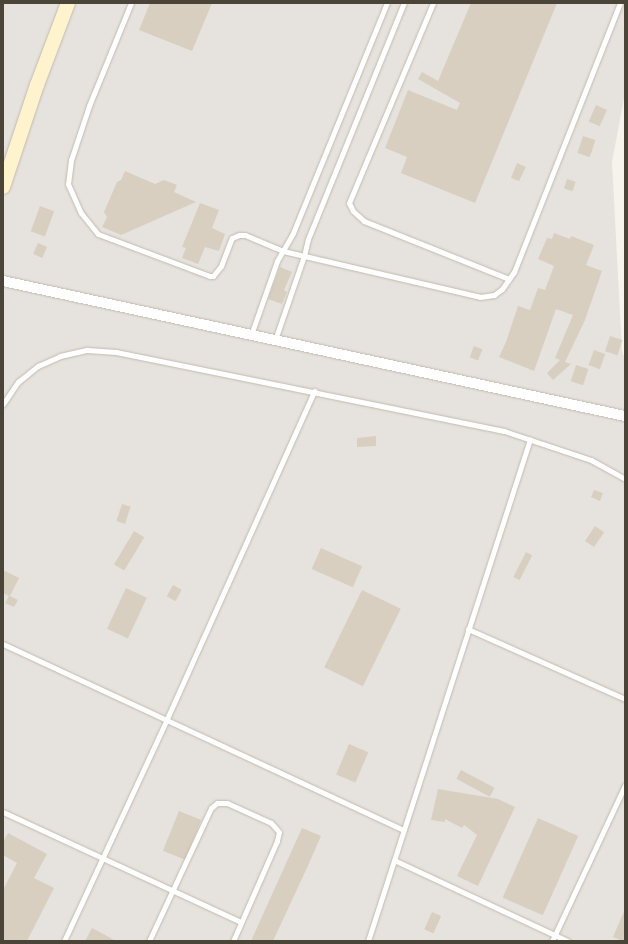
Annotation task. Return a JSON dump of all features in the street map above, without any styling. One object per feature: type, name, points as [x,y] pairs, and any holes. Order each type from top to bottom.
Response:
[{"type":"main road","points":[[3,187],[37,85],[68,3]]},
{"type":"street","points":[[3,282],[625,416]]},
{"type":"lane","points":[[131,3],[89,106],[70,160],[68,184],[81,213],[98,234],[210,276],[213,276],[221,266],[232,238],[239,235],[245,235],[283,251],[480,297],[494,295],[502,289],[514,272],[620,3]]},
{"type":"lane","points":[[251,335],[277,261],[293,233],[387,3]]},
{"type":"lane","points":[[275,340],[304,256],[308,239],[404,3]]},
{"type":"lane","points":[[433,3],[349,203],[353,211],[364,221],[509,279]]},
{"type":"lane","points":[[3,404],[18,382],[38,366],[60,356],[87,350],[116,352],[504,431],[530,438],[591,460],[625,478]]},
{"type":"lane","points":[[64,941],[166,721],[314,392]]},
{"type":"lane","points":[[368,941],[530,438]]},
{"type":"lane","points":[[468,629],[625,699]]},
{"type":"lane","points":[[3,644],[403,830]]},
{"type":"lane","points":[[552,941],[625,785]]},
{"type":"lane","points":[[149,941],[211,808],[217,803],[227,804],[271,823],[279,832],[277,841],[233,941]]},
{"type":"lane","points":[[3,812],[241,922]]},
{"type":"lane","points":[[394,860],[568,941]]},
{"type":"shaded area","points":[[3,3],[625,3],[625,93],[612,162],[622,352],[625,359],[625,941],[3,941]]},
{"type":"building","points":[[150,3],[212,3],[192,51],[139,30]]},
{"type":"building","points":[[471,3],[557,3],[475,203],[401,173],[407,157],[385,148],[408,90],[457,110],[460,103],[418,79],[422,72],[438,81]]},
{"type":"building","points":[[596,105],[607,110],[600,126],[589,121]]},
{"type":"building","points":[[583,136],[595,140],[590,157],[577,153]]},
{"type":"building","points":[[517,163],[526,167],[519,181],[511,178]]},
{"type":"building","points":[[125,171],[155,184],[164,180],[177,185],[174,192],[196,202],[121,235],[102,227],[107,217],[104,212],[117,182],[121,180]]},
{"type":"building","points":[[567,179],[576,182],[572,191],[564,189]]},
{"type":"building","points":[[200,203],[219,210],[212,228],[225,234],[219,251],[205,247],[198,264],[182,258],[186,248],[182,247]]},
{"type":"building","points":[[40,206],[54,211],[45,237],[31,231]]},
{"type":"building","points":[[554,233],[570,239],[571,236],[594,245],[586,265],[602,271],[585,320],[565,362],[571,364],[553,380],[547,373],[560,360],[555,358],[573,315],[556,309],[534,371],[499,357],[506,342],[518,306],[530,310],[538,288],[545,290],[554,266],[538,259],[547,238],[552,239]]},
{"type":"building","points":[[38,243],[47,247],[42,258],[33,254]]},
{"type":"building","points":[[280,267],[292,272],[284,290],[287,292],[282,304],[268,299]]},
{"type":"building","points":[[610,336],[622,340],[617,355],[605,351]]},
{"type":"building","points":[[474,346],[482,349],[478,360],[470,357]]},
{"type":"building","points":[[594,350],[605,354],[600,369],[589,365]]},
{"type":"building","points":[[576,365],[588,369],[583,385],[571,381]]},
{"type":"building","points":[[376,436],[376,446],[357,447],[357,438]]},
{"type":"building","points":[[594,490],[603,493],[600,501],[591,497]]},
{"type":"building","points":[[122,504],[131,507],[125,524],[116,521]]},
{"type":"building","points":[[595,526],[604,532],[594,547],[585,541]]},
{"type":"building","points":[[134,531],[144,537],[124,571],[114,564]]},
{"type":"building","points":[[321,548],[362,566],[353,587],[312,569]]},
{"type":"building","points":[[526,552],[532,555],[520,580],[513,577]]},
{"type":"building","points":[[3,570],[19,578],[10,596],[18,600],[14,607],[5,603],[9,596],[3,593]]},
{"type":"building","points":[[173,585],[182,590],[175,601],[167,596]]},
{"type":"building","points":[[126,588],[147,598],[128,639],[107,629]]},
{"type":"building","points":[[362,590],[401,609],[363,686],[324,667]]},
{"type":"building","points":[[349,744],[368,752],[355,783],[336,774]]},
{"type":"building","points":[[461,770],[495,788],[490,797],[456,779]]},
{"type":"building","points":[[438,789],[498,799],[515,807],[478,886],[457,876],[477,835],[464,825],[462,828],[445,819],[445,822],[431,820]]},
{"type":"building","points":[[179,811],[201,820],[185,860],[163,851]]},
{"type":"building","points":[[538,818],[578,836],[543,915],[503,897]]},
{"type":"building","points":[[302,828],[321,836],[306,870],[273,941],[251,941]]},
{"type":"building","points":[[8,833],[47,854],[34,878],[54,888],[27,941],[3,941],[3,890],[17,863],[3,855],[3,842]]},
{"type":"building","points":[[625,909],[625,941],[622,941],[613,937]]},
{"type":"building","points":[[432,912],[441,916],[433,933],[424,929]]},
{"type":"building","points":[[92,928],[116,941],[85,941]]}]
